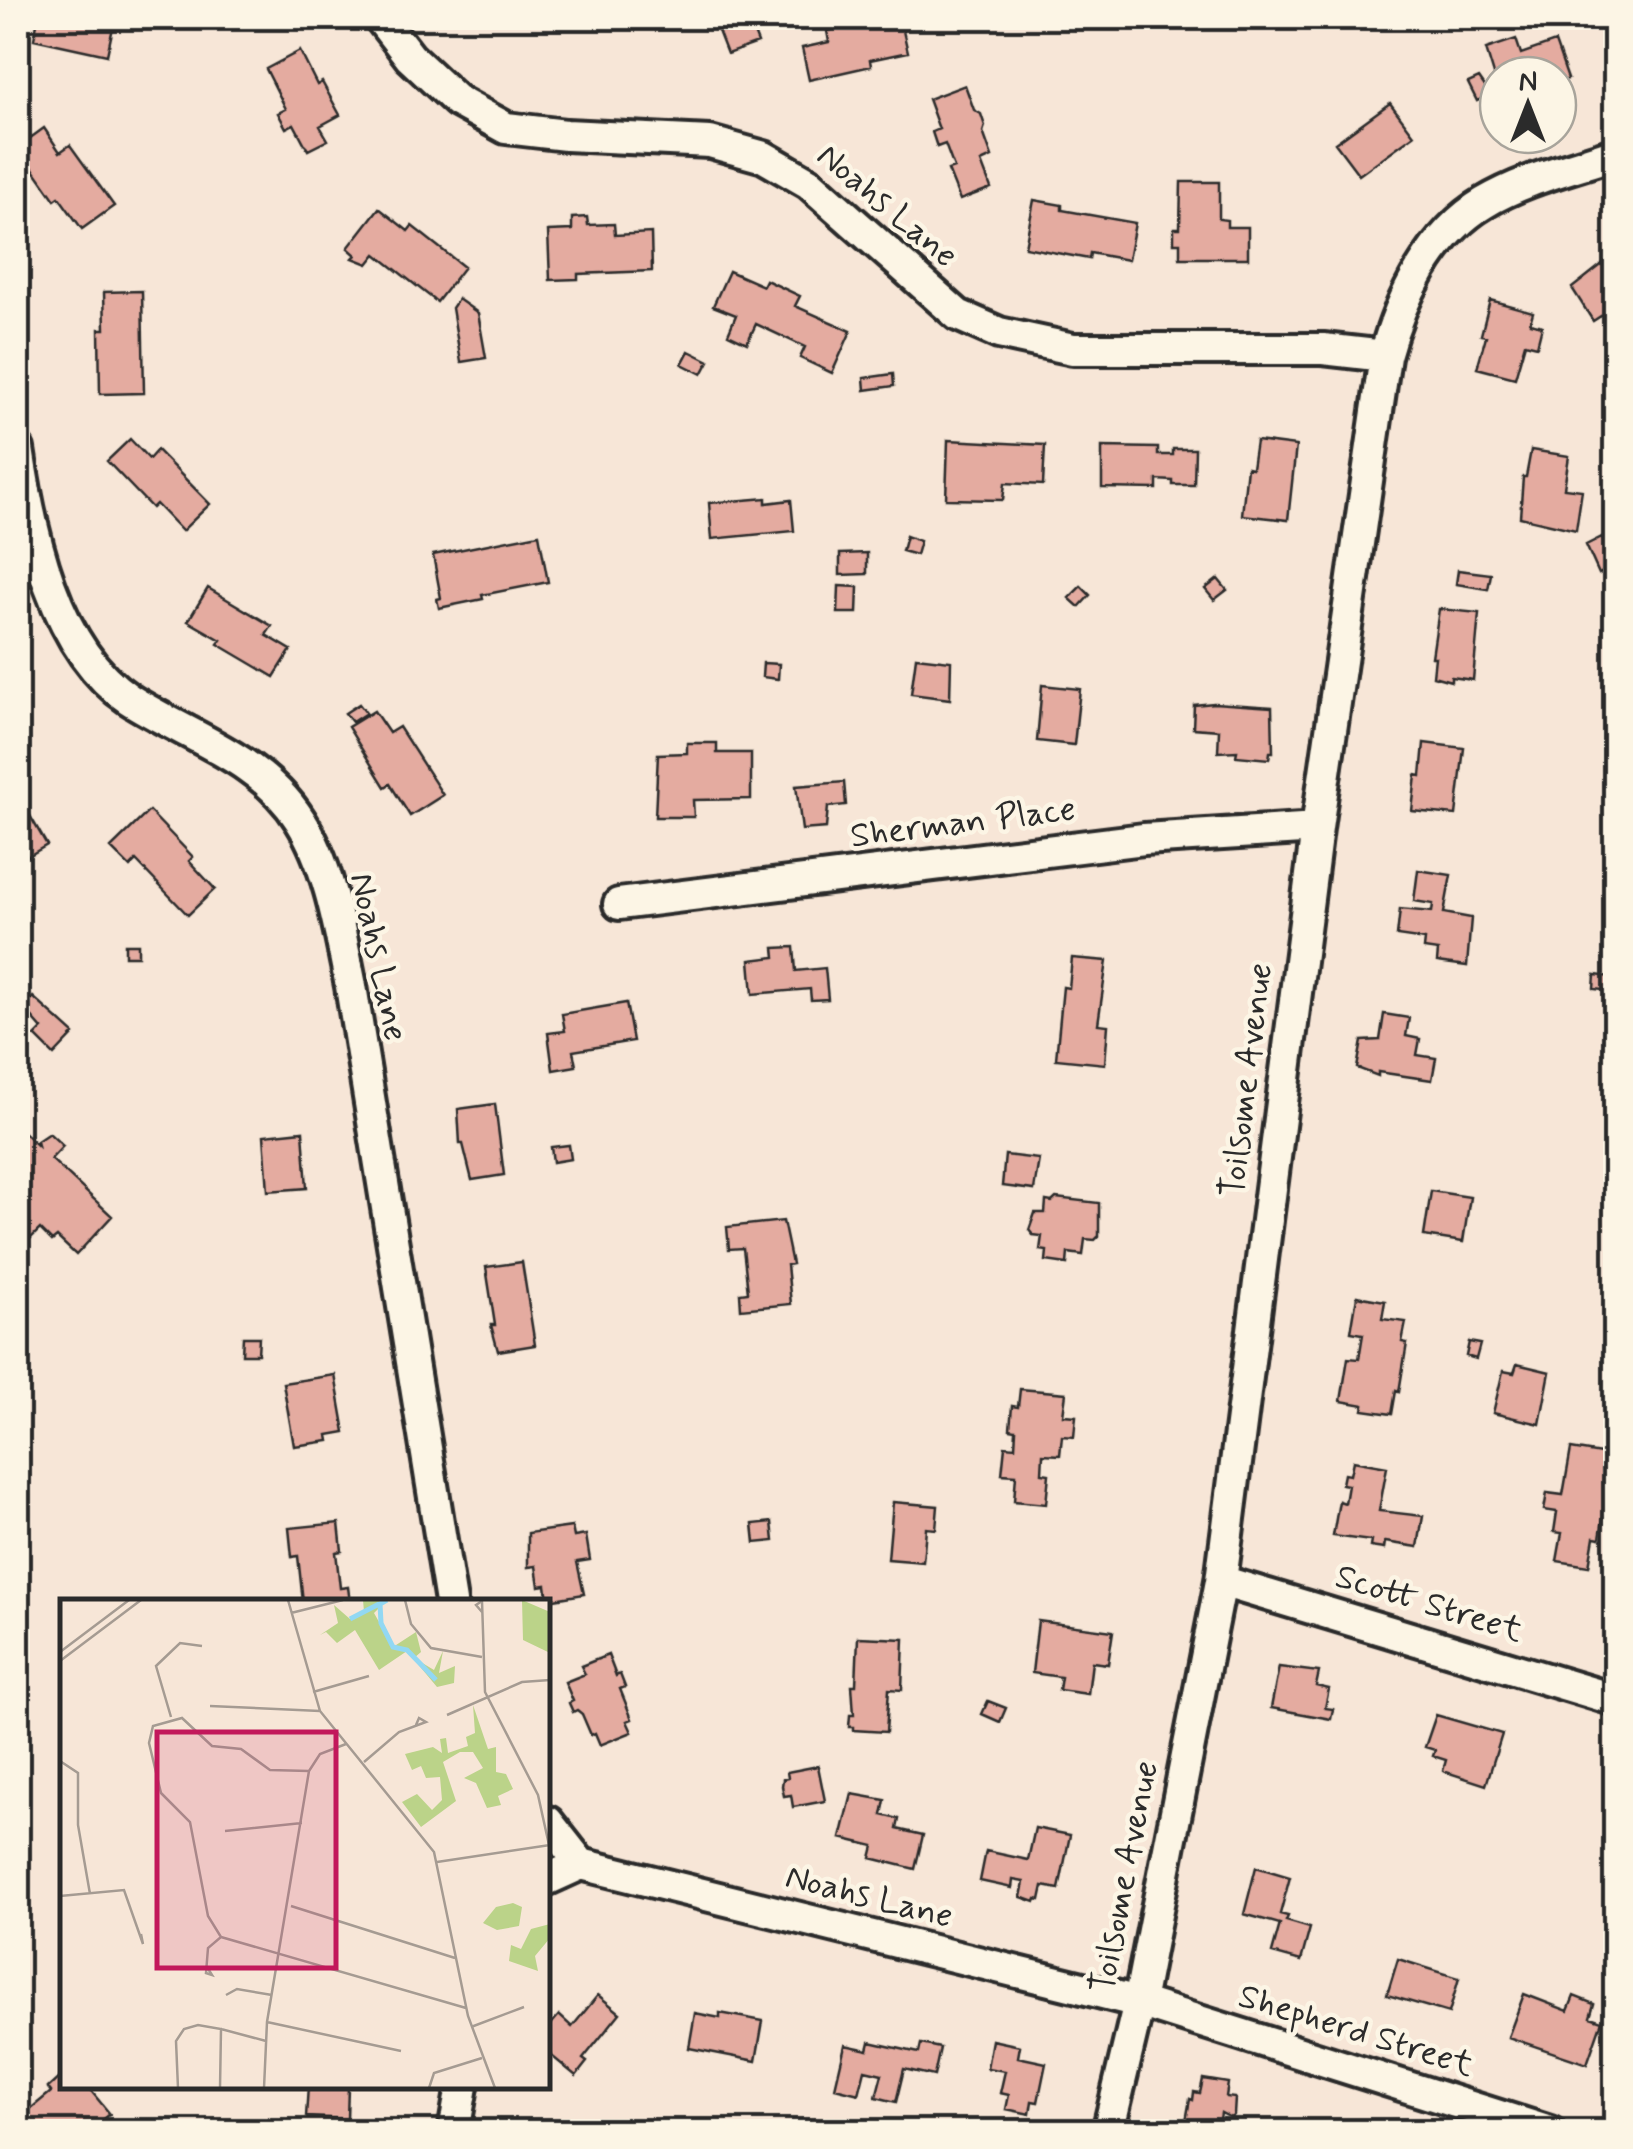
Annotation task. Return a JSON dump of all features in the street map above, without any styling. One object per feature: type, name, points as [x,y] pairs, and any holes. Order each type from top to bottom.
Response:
[{"type":"street","name":"Noahs Lane","points":[[380,18],[410,57],[457,101],[506,128],[566,136],[710,142],[764,157],[809,183],[958,315],[999,333],[1073,348],[1323,348],[1385,356]]},
{"type":"street","name":"Toilsome Avenue","points":[[1108,2132],[1139,2002],[1221,1581],[1317,828],[1385,356],[1409,290],[1463,218],[1504,193],[1616,153]]},
{"type":"street","name":"Noahs Lane","points":[[18,449],[37,553],[56,602],[89,660],[126,697],[244,762],[278,790],[302,821],[332,894],[352,986],[451,1599]]},
{"type":"street","name":"Sherman Place","points":[[619,904],[1144,839],[1317,828]]},
{"type":"street","name":"Scott Street","points":[[1221,1581],[1616,1700]]},
{"type":"street","points":[[550,1825],[581,1864],[550,1878]]},
{"type":"street","name":"Noahs Lane","points":[[581,1864],[1139,2002]]},
{"type":"street","name":"Shepherd Street","points":[[1139,2002],[1550,2132]]},
{"type":"street","points":[[454,2132],[461,2089]]},
{"type":"building","points":[[38,18],[115,18],[107,55],[34,39]]},
{"type":"building","points":[[713,18],[748,18],[758,43],[727,54]]},
{"type":"building","points":[[900,18],[908,52],[870,60],[871,66],[809,80],[802,48],[829,42],[827,31]]},
{"type":"building","points":[[1516,39],[1521,54],[1555,42],[1560,55],[1488,55],[1486,49]]},
{"type":"building","points":[[300,51],[317,85],[322,82],[340,115],[320,126],[328,140],[308,150],[294,124],[286,128],[278,113],[286,109],[266,69]]},
{"type":"building","points":[[1478,78],[1478,100],[1477,101],[1468,83]]},
{"type":"building","points":[[965,85],[985,126],[983,132],[992,157],[981,162],[991,188],[960,200],[948,170],[954,168],[945,144],[937,147],[932,132],[939,129],[928,99]]},
{"type":"building","points":[[1390,103],[1414,135],[1359,175],[1335,143]]},
{"type":"building","points":[[44,128],[60,152],[70,145],[114,206],[82,229],[59,197],[55,200],[18,147]]},
{"type":"building","points":[[1181,182],[1219,182],[1219,219],[1227,220],[1227,227],[1248,227],[1248,258],[1180,258],[1174,228],[1180,228]]},
{"type":"building","points":[[1034,200],[1062,205],[1062,210],[1135,223],[1128,260],[1090,253],[1089,259],[1025,247]]},
{"type":"building","points":[[379,208],[408,231],[412,226],[464,267],[437,302],[376,254],[368,264],[353,258],[356,255],[348,248]]},
{"type":"building","points":[[587,217],[588,225],[614,224],[615,235],[651,233],[652,271],[578,274],[578,279],[550,280],[548,231],[572,230],[572,218]]},
{"type":"building","points":[[1616,260],[1616,306],[1593,321],[1572,288],[1605,262],[1607,266]]},
{"type":"building","points":[[729,271],[763,286],[766,280],[800,296],[795,306],[851,331],[832,373],[800,358],[805,347],[756,324],[747,343],[728,334],[736,315],[713,306]]},
{"type":"building","points":[[142,291],[144,393],[100,394],[99,329],[105,329],[104,292]]},
{"type":"building","points":[[458,299],[478,313],[486,358],[461,362],[452,308]]},
{"type":"building","points":[[1490,300],[1533,312],[1530,323],[1542,326],[1537,346],[1525,343],[1515,378],[1477,368]]},
{"type":"building","points":[[689,351],[709,361],[702,374],[682,364]]},
{"type":"building","points":[[893,374],[894,386],[865,390],[864,378]]},
{"type":"building","points":[[130,439],[149,459],[157,450],[210,504],[182,531],[156,504],[152,508],[107,461]]},
{"type":"building","points":[[948,440],[1045,445],[1043,485],[1005,483],[1003,500],[946,499]]},
{"type":"building","points":[[1256,441],[1296,446],[1288,520],[1242,515],[1247,467],[1252,468]]},
{"type":"building","points":[[1102,447],[1158,448],[1158,455],[1173,455],[1173,449],[1195,449],[1194,485],[1157,480],[1157,489],[1102,488]]},
{"type":"building","points":[[1531,450],[1569,456],[1564,488],[1582,490],[1576,530],[1520,517],[1523,477]]},
{"type":"building","points":[[766,498],[766,503],[791,500],[794,531],[712,539],[709,503]]},
{"type":"building","points":[[539,534],[548,582],[439,608],[437,599],[441,598],[433,555]]},
{"type":"building","points":[[906,536],[920,541],[916,555],[902,551]]},
{"type":"building","points":[[1602,537],[1604,541],[1609,539],[1616,550],[1616,566],[1599,574],[1586,545]]},
{"type":"building","points":[[867,553],[867,574],[840,575],[840,554]]},
{"type":"building","points":[[1458,570],[1491,574],[1488,589],[1456,584]]},
{"type":"building","points":[[1218,579],[1227,590],[1214,600],[1205,589]]},
{"type":"building","points":[[839,586],[858,587],[857,613],[838,613]]},
{"type":"building","points":[[1081,586],[1090,595],[1079,607],[1069,598]]},
{"type":"building","points":[[208,588],[272,626],[266,635],[291,650],[274,677],[188,621]]},
{"type":"building","points":[[1439,609],[1479,613],[1473,680],[1451,677],[1451,681],[1433,676]]},
{"type":"building","points":[[916,657],[951,661],[950,699],[911,694]]},
{"type":"building","points":[[763,663],[779,664],[778,679],[762,677]]},
{"type":"building","points":[[1042,685],[1080,689],[1074,745],[1037,741]]},
{"type":"building","points":[[359,704],[366,713],[352,722],[345,713]]},
{"type":"building","points":[[1194,705],[1272,707],[1273,752],[1269,759],[1236,756],[1237,751],[1218,752],[1219,730],[1193,728]]},
{"type":"building","points":[[374,711],[389,733],[399,727],[443,795],[410,816],[390,784],[385,787],[348,727]]},
{"type":"building","points":[[687,743],[717,743],[717,753],[751,753],[751,799],[693,800],[694,817],[655,817],[658,754],[687,753]]},
{"type":"building","points":[[1424,743],[1464,748],[1456,815],[1412,811]]},
{"type":"building","points":[[844,782],[846,805],[828,807],[826,828],[802,830],[796,786]]},
{"type":"building","points":[[18,795],[47,845],[20,861],[18,857]]},
{"type":"building","points":[[149,811],[193,857],[189,861],[215,889],[188,915],[136,861],[130,867],[111,848]]},
{"type":"building","points":[[1418,870],[1451,875],[1444,913],[1471,918],[1467,966],[1437,962],[1438,951],[1424,949],[1425,940],[1397,936],[1400,909],[1432,912],[1433,904],[1414,901]]},
{"type":"building","points":[[125,944],[138,944],[138,956],[125,956]]},
{"type":"building","points":[[794,947],[796,971],[825,968],[828,999],[811,1000],[810,989],[753,994],[750,960],[775,957],[774,948]]},
{"type":"building","points":[[1072,958],[1107,961],[1098,1024],[1108,1025],[1105,1064],[1056,1059],[1063,987],[1069,988]]},
{"type":"building","points":[[1595,975],[1612,977],[1611,991],[1594,989]]},
{"type":"building","points":[[33,997],[74,1034],[54,1055],[35,1036],[42,1029],[23,1007]]},
{"type":"building","points":[[626,1003],[633,1041],[573,1051],[576,1066],[553,1070],[548,1033],[565,1031],[562,1014]]},
{"type":"building","points":[[1384,1014],[1409,1018],[1406,1036],[1420,1039],[1417,1055],[1436,1058],[1432,1080],[1378,1072],[1378,1076],[1357,1068],[1362,1041],[1380,1040]]},
{"type":"building","points":[[495,1104],[504,1175],[472,1180],[460,1144],[458,1109]]},
{"type":"building","points":[[18,1127],[38,1146],[37,1141],[49,1133],[63,1146],[51,1159],[112,1216],[76,1255],[57,1237],[52,1241],[40,1229],[31,1238],[18,1225]]},
{"type":"building","points":[[303,1131],[307,1188],[268,1191],[264,1135]]},
{"type":"building","points":[[569,1145],[571,1159],[553,1162],[551,1147]]},
{"type":"building","points":[[1005,1155],[1039,1159],[1034,1190],[1002,1186]]},
{"type":"building","points":[[1431,1191],[1470,1197],[1463,1242],[1424,1236]]},
{"type":"building","points":[[1056,1198],[1099,1203],[1099,1236],[1095,1240],[1085,1239],[1083,1255],[1068,1253],[1067,1264],[1046,1261],[1047,1251],[1040,1250],[1042,1236],[1029,1230],[1035,1213],[1045,1213],[1046,1201]]},
{"type":"building","points":[[783,1221],[792,1264],[787,1265],[791,1304],[741,1309],[740,1293],[748,1292],[743,1248],[729,1249],[727,1227]]},
{"type":"building","points":[[522,1262],[535,1345],[498,1351],[491,1325],[495,1325],[486,1267]]},
{"type":"building","points":[[1357,1296],[1385,1301],[1382,1319],[1406,1322],[1402,1342],[1407,1343],[1392,1414],[1363,1410],[1364,1405],[1341,1401],[1348,1358],[1359,1359],[1363,1334],[1351,1332]]},
{"type":"building","points":[[243,1337],[259,1337],[258,1354],[242,1354]]},
{"type":"building","points":[[1469,1342],[1480,1344],[1476,1359],[1466,1356]]},
{"type":"building","points":[[1517,1364],[1550,1372],[1540,1424],[1493,1413],[1503,1371],[1514,1373]]},
{"type":"building","points":[[335,1375],[345,1432],[328,1435],[329,1441],[294,1446],[283,1383]]},
{"type":"building","points":[[1020,1389],[1066,1393],[1063,1415],[1076,1416],[1074,1437],[1062,1436],[1060,1455],[1043,1454],[1042,1473],[1049,1474],[1046,1504],[1014,1501],[1016,1475],[1002,1474],[1005,1446],[1015,1447],[1016,1430],[1010,1429],[1012,1406],[1018,1407]]},
{"type":"building","points":[[1571,1449],[1613,1456],[1600,1538],[1594,1537],[1589,1566],[1557,1561],[1562,1533],[1554,1532],[1557,1512],[1544,1510],[1547,1493],[1563,1495]]},
{"type":"building","points":[[1353,1461],[1387,1467],[1379,1511],[1423,1516],[1418,1547],[1385,1542],[1384,1549],[1370,1547],[1371,1541],[1333,1536],[1339,1501],[1345,1503],[1348,1485],[1342,1484],[1344,1474],[1350,1475]]},
{"type":"building","points":[[893,1502],[938,1506],[936,1529],[926,1528],[923,1562],[888,1559]]},
{"type":"building","points":[[772,1522],[774,1541],[755,1543],[753,1524]]},
{"type":"building","points":[[339,1523],[342,1551],[336,1552],[340,1588],[348,1587],[350,1599],[303,1599],[298,1556],[292,1557],[289,1528]]},
{"type":"building","points":[[572,1527],[574,1537],[586,1535],[590,1560],[577,1562],[584,1594],[548,1599],[546,1585],[539,1586],[536,1566],[528,1567],[528,1533]]},
{"type":"building","points":[[1038,1621],[1113,1631],[1108,1664],[1092,1662],[1088,1694],[1059,1690],[1061,1677],[1032,1673]]},
{"type":"building","points":[[858,1637],[904,1639],[902,1690],[889,1689],[886,1732],[849,1727],[850,1715],[854,1715],[852,1685],[856,1685]]},
{"type":"building","points":[[608,1655],[625,1687],[620,1689],[632,1719],[627,1721],[632,1732],[600,1745],[582,1714],[573,1712],[565,1682],[585,1674],[581,1666]]},
{"type":"building","points":[[1279,1667],[1319,1672],[1316,1686],[1329,1689],[1325,1708],[1333,1709],[1331,1719],[1271,1708]]},
{"type":"building","points":[[988,1701],[1006,1708],[1000,1722],[982,1714]]},
{"type":"building","points":[[1436,1715],[1502,1734],[1486,1785],[1443,1771],[1446,1760],[1433,1756],[1435,1750],[1425,1747]]},
{"type":"building","points":[[818,1766],[825,1801],[793,1807],[791,1795],[784,1796],[782,1786],[787,1772]]},
{"type":"building","points":[[852,1794],[885,1800],[882,1815],[899,1819],[897,1829],[923,1835],[915,1869],[871,1858],[874,1846],[841,1838]]},
{"type":"building","points":[[1035,1828],[1070,1835],[1059,1889],[1043,1886],[1040,1900],[1035,1902],[1021,1897],[1024,1882],[1013,1880],[1012,1888],[980,1881],[986,1851],[1028,1860]]},
{"type":"building","points":[[1256,1867],[1290,1877],[1280,1914],[1288,1916],[1286,1921],[1310,1928],[1301,1961],[1272,1953],[1280,1924],[1244,1914]]},
{"type":"building","points":[[1398,1959],[1459,1978],[1449,2013],[1387,1995]]},
{"type":"building","points":[[1524,1994],[1568,2011],[1574,1996],[1594,2004],[1590,2017],[1602,2021],[1587,2064],[1508,2037]]},
{"type":"building","points":[[598,1995],[620,2013],[583,2059],[587,2062],[576,2076],[550,2055],[550,2026],[559,2015],[572,2027]]},
{"type":"building","points":[[695,2013],[763,2021],[756,2061],[689,2048]]},
{"type":"building","points":[[992,2040],[1020,2046],[1018,2057],[1046,2063],[1038,2102],[1032,2101],[1030,2114],[1006,2109],[1009,2095],[1000,2093],[1005,2071],[987,2068]]},
{"type":"building","points":[[870,2042],[919,2053],[921,2044],[940,2048],[934,2076],[904,2069],[896,2102],[876,2097],[882,2074],[865,2070],[859,2094],[835,2088],[845,2045],[868,2050]]},
{"type":"building","points":[[1616,2048],[1616,2102],[1603,2098]]},
{"type":"building","points":[[60,2077],[60,2089],[89,2089],[110,2114],[88,2132],[18,2132],[18,2119],[51,2092],[48,2088]]},
{"type":"building","points":[[1203,2079],[1228,2083],[1226,2097],[1235,2098],[1234,2115],[1231,2118],[1221,2113],[1218,2132],[1184,2132],[1190,2099],[1193,2100],[1194,2092],[1200,2093]]},
{"type":"building","points":[[308,2089],[348,2089],[347,2119],[306,2117]]},
{"type":"building","points":[[1228,2122],[1250,2126],[1249,2132],[1226,2132]]}]
